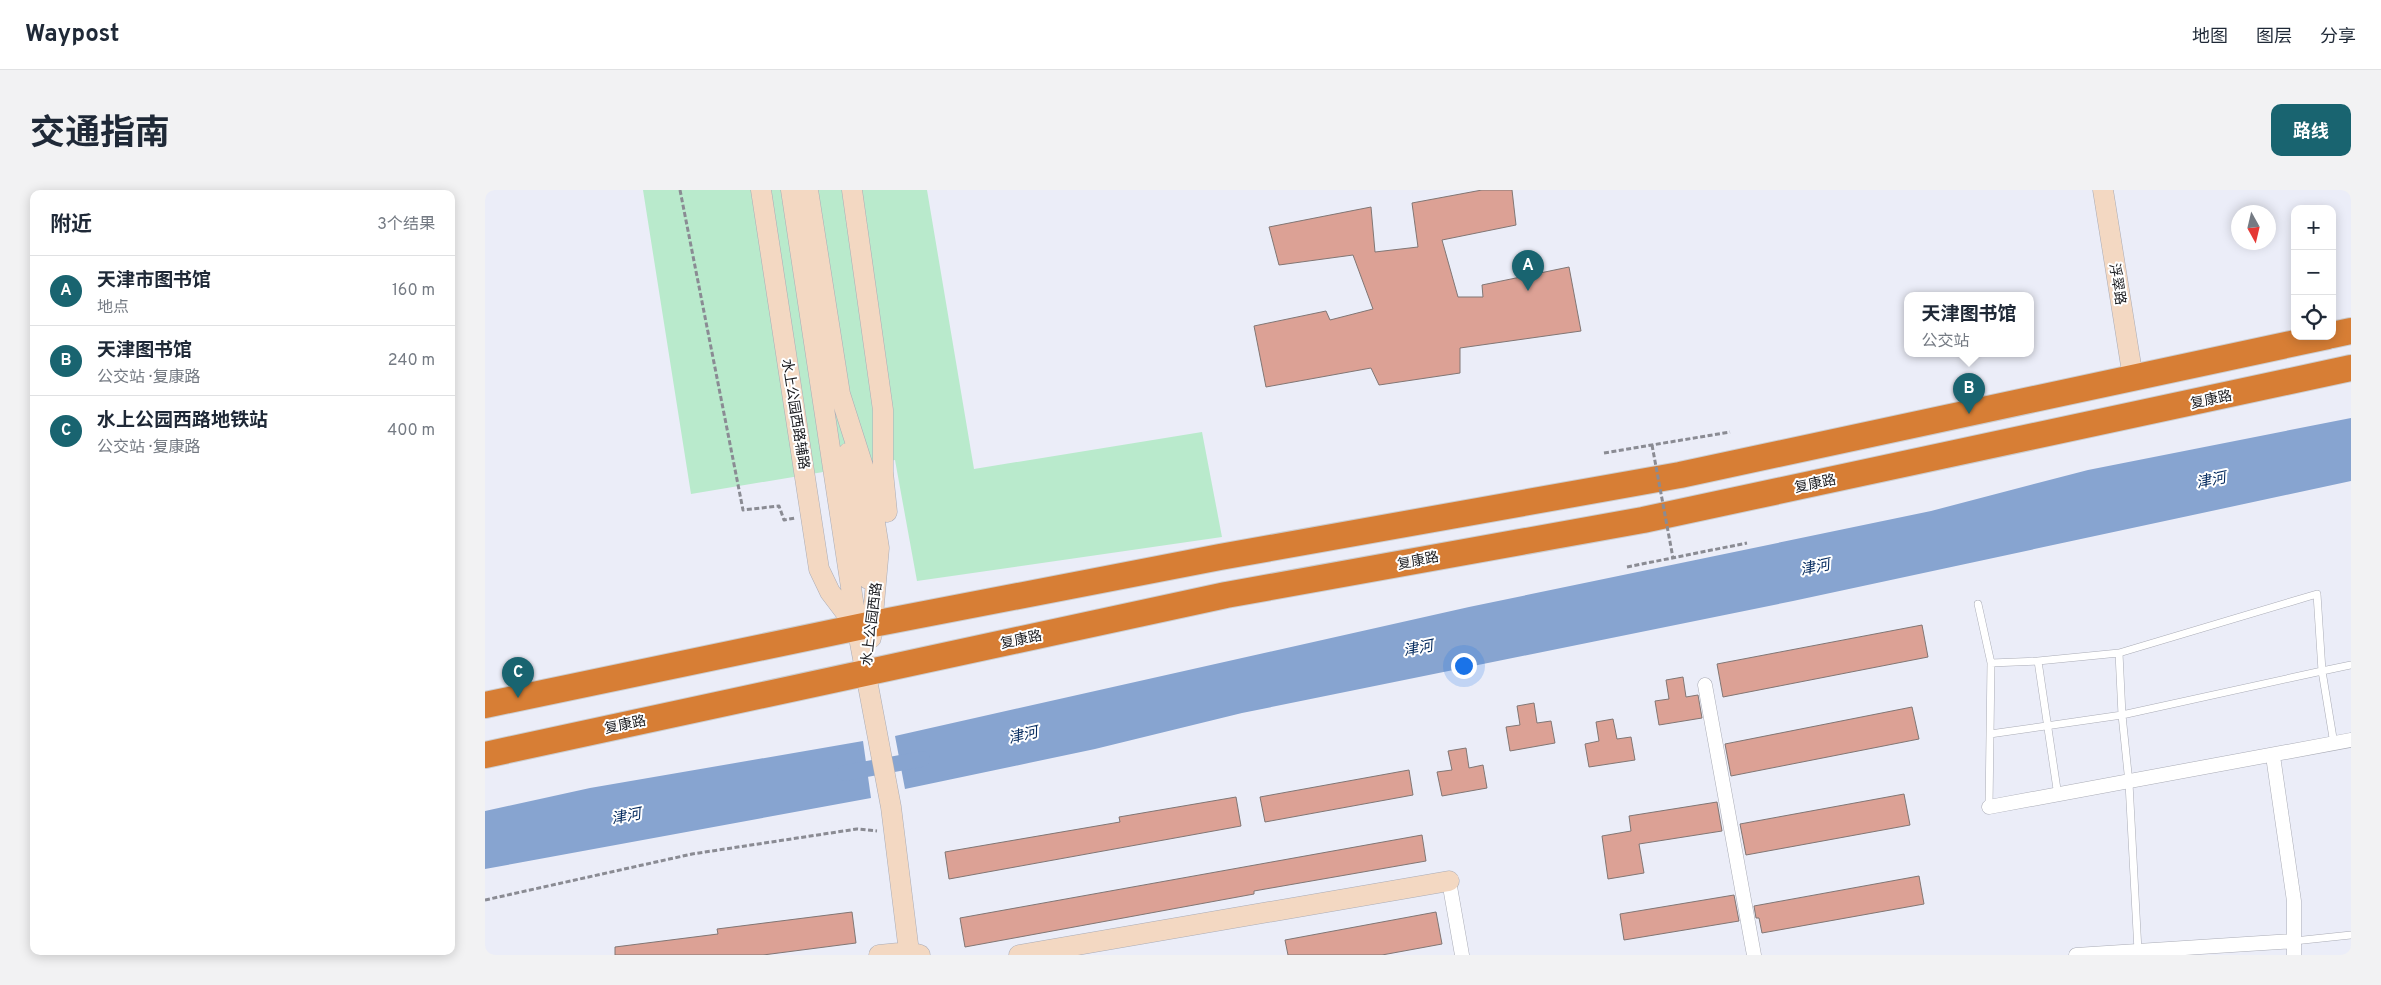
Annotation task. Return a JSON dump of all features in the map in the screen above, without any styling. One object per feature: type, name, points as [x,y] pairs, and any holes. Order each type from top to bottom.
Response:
[{"type":"highway","points":[[2336,334],[2351,331]]},
{"type":"highway","points":[[485,705],[865,625],[1220,556],[1680,475],[2309,340]]},
{"type":"highway","name":"复康路","points":[[485,754],[1226,595],[1643,520],[2351,368]]},
{"type":"street","name":"水上公园西路辅路","points":[[761,190],[819,569],[830,592],[865,625]]},
{"type":"street","name":"水上公园西路","points":[[791,190],[831,396],[869,485],[879,548],[865,625]]},
{"type":"street","name":"水上公园西路","points":[[809,190],[831,396],[865,625],[867,672],[914,954]]},
{"type":"street","points":[[852,190],[883,410],[884,493],[892,550],[891,564],[865,625]]},
{"type":"street","name":"浮翠路","points":[[2103,190],[2133,378]]},
{"type":"street","points":[[1705,685],[1754,955]]},
{"type":"street","points":[[1989,808],[2351,740]]},
{"type":"street","points":[[2273,756],[2295,901],[2294,955]]},
{"type":"street","points":[[1019,955],[1449,882],[1462,955]]},
{"type":"street","points":[[2076,955],[2294,941]]},
{"type":"street","points":[[879,955],[914,954]]},
{"type":"lane","points":[[1991,663],[2038,662],[2119,652],[2317,594],[2322,671],[2334,744]]},
{"type":"lane","points":[[1978,604],[1991,663],[1989,808]]},
{"type":"lane","points":[[2119,652],[2122,715],[2129,783],[2137,951]]},
{"type":"lane","points":[[2038,662],[2058,796]]},
{"type":"lane","points":[[1990,734],[2122,715],[2351,665]]},
{"type":"lane","points":[[2294,941],[2351,935]]},
{"type":"path","points":[[680,190],[743,510],[779,506],[784,520],[811,517]]},
{"type":"path","points":[[1604,453],[1730,432]]},
{"type":"path","points":[[1652,445],[1673,558]]},
{"type":"path","points":[[1627,567],[1747,543]]},
{"type":"path","points":[[485,900],[691,854],[857,829],[894,833]]},
{"type":"green space","points":[[643,190],[927,190],[974,469],[1202,432],[1222,537],[917,581],[895,460],[691,494]]},
{"type":"water","points":[[2351,418],[2351,481],[1793,601],[1242,713],[1095,749],[905,789],[895,736],[1469,607],[1931,511],[2088,470]]},
{"type":"water","points":[[863,741],[871,798],[485,869],[485,811],[590,788]]},
{"type":"building","points":[[1482,190],[1512,190],[1516,225],[1442,240],[1458,297],[1483,297],[1482,285],[1569,267],[1581,331],[1460,348],[1460,373],[1379,385],[1371,368],[1266,387],[1254,326],[1326,311],[1330,320],[1373,309],[1353,255],[1279,265],[1269,227],[1371,207],[1375,252],[1418,247],[1412,203]]},
{"type":"building","points":[[1922,625],[1928,657],[1723,697],[1717,664]]},
{"type":"building","points":[[1683,677],[1686,697],[1698,695],[1702,718],[1659,725],[1655,701],[1669,699],[1666,680]]},
{"type":"building","points":[[1534,703],[1537,723],[1551,721],[1555,743],[1510,751],[1506,727],[1520,725],[1517,706]]},
{"type":"building","points":[[1912,707],[1919,739],[1731,776],[1725,744]]},
{"type":"building","points":[[1613,719],[1617,739],[1631,737],[1635,760],[1589,767],[1585,744],[1599,741],[1596,722]]},
{"type":"building","points":[[1466,748],[1469,768],[1483,765],[1487,788],[1442,796],[1437,772],[1452,770],[1448,751]]},
{"type":"building","points":[[1409,770],[1413,795],[1265,822],[1260,797]]},
{"type":"building","points":[[1904,794],[1910,825],[1746,855],[1740,824]]},
{"type":"building","points":[[1236,797],[1241,826],[949,879],[945,852],[1120,822],[1119,817]]},
{"type":"building","points":[[1717,802],[1722,831],[1639,844],[1644,873],[1608,879],[1602,836],[1631,831],[1629,816]]},
{"type":"building","points":[[1422,835],[1426,861],[1254,891],[1254,894],[965,947],[960,918]]},
{"type":"building","points":[[1919,876],[1924,904],[1762,933],[1759,918],[1756,918],[1754,906]]},
{"type":"building","points":[[1734,895],[1739,921],[1624,940],[1620,914]]},
{"type":"building","points":[[852,912],[856,943],[763,955],[615,955],[615,947],[718,934],[717,929]]},
{"type":"building","points":[[1436,912],[1442,944],[1382,955],[1288,955],[1285,940]]},
{"type":"waterway","name":"津河","points":[[845,773],[922,759]]},
{"type":"place","name":"天津市图书馆","points":[[1528,291]]},
{"type":"place","name":"天津图书馆","points":[[1969,414]]},
{"type":"place","name":"水上公园西路地铁站","points":[[518,698]]}]
